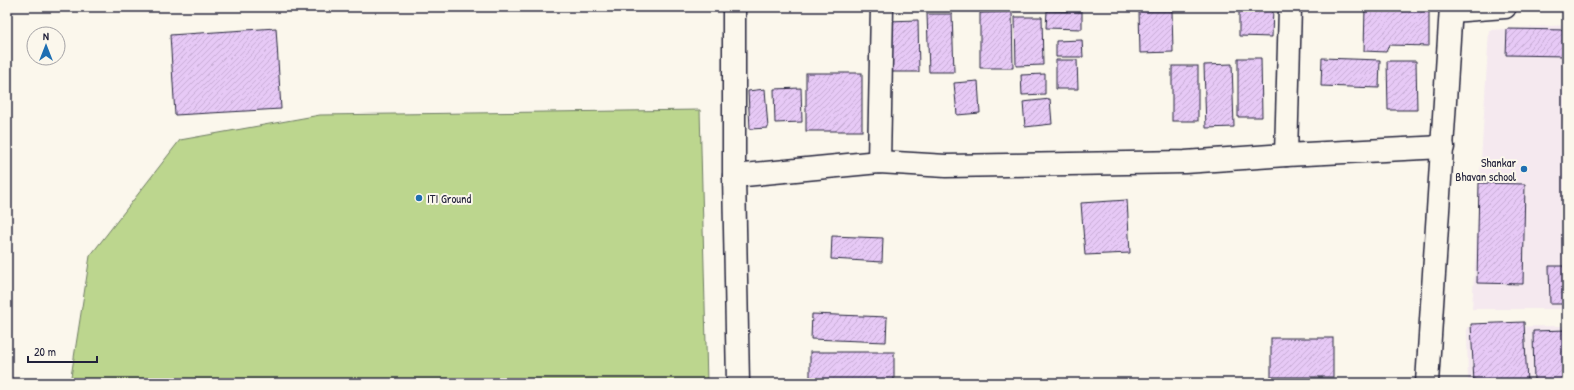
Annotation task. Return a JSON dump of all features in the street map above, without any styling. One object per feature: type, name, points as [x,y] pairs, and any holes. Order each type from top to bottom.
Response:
[{"type":"street","points":[[734,7],[734,176],[738,383]]},
{"type":"street","points":[[879,162],[882,7],[888,7]]},
{"type":"street","points":[[1286,155],[1290,7]]},
{"type":"street","points":[[1427,383],[1451,9],[1505,7]]},
{"type":"street","points":[[734,176],[879,162],[946,166],[1177,162],[1443,147]]},
{"type":"shaded area","name":"Shankar Bhavan school","points":[[1567,25],[1567,309],[1472,309],[1489,30]]},
{"type":"shaded area","points":[[1567,326],[1567,383],[1468,383],[1467,327]]},
{"type":"green space","name":"ITI Ground","points":[[700,110],[707,383],[70,383],[90,256],[180,140],[320,115]]},
{"type":"building","points":[[1239,7],[1273,8],[1272,37],[1239,36]]},
{"type":"building","points":[[1365,7],[1429,7],[1429,46],[1389,45],[1386,52],[1364,51]]},
{"type":"building","points":[[1047,11],[1082,12],[1082,29],[1046,28]]},
{"type":"building","points":[[1139,11],[1172,11],[1173,52],[1140,53]]},
{"type":"building","points":[[1012,12],[1013,68],[980,68],[980,13]]},
{"type":"building","points":[[927,14],[952,14],[954,72],[929,72]]},
{"type":"building","points":[[1015,17],[1042,17],[1043,65],[1016,66]]},
{"type":"building","points":[[918,20],[919,72],[890,72],[888,21]]},
{"type":"building","points":[[276,28],[281,109],[175,115],[170,35]]},
{"type":"building","points":[[1507,29],[1567,30],[1567,56],[1506,55]]},
{"type":"building","points":[[1082,40],[1083,57],[1056,57],[1056,41]]},
{"type":"building","points":[[1238,58],[1261,58],[1262,117],[1238,117]]},
{"type":"building","points":[[1322,58],[1380,60],[1379,88],[1321,86]]},
{"type":"building","points":[[1056,60],[1077,60],[1078,89],[1056,89]]},
{"type":"building","points":[[1387,61],[1416,61],[1417,110],[1388,110]]},
{"type":"building","points":[[1232,64],[1234,127],[1206,128],[1204,65]]},
{"type":"building","points":[[1172,66],[1198,66],[1198,121],[1172,121]]},
{"type":"building","points":[[806,73],[862,73],[862,131],[806,131]]},
{"type":"building","points":[[1045,74],[1045,94],[1022,95],[1021,75]]},
{"type":"building","points":[[978,81],[980,113],[957,115],[954,83]]},
{"type":"building","points":[[801,88],[802,122],[775,123],[774,89]]},
{"type":"building","points":[[765,89],[768,128],[750,129],[748,91]]},
{"type":"building","points":[[1050,99],[1052,124],[1025,127],[1023,102]]},
{"type":"building","points":[[1479,183],[1525,184],[1523,284],[1477,283]]},
{"type":"building","points":[[1127,200],[1130,253],[1085,255],[1081,203]]},
{"type":"building","points":[[832,236],[883,238],[882,262],[831,259]]},
{"type":"building","points":[[1549,266],[1567,266],[1567,304],[1550,304]]},
{"type":"building","points":[[812,314],[887,317],[886,342],[811,339]]},
{"type":"building","points":[[1524,322],[1527,383],[1474,383],[1471,324]]},
{"type":"building","points":[[1567,330],[1567,383],[1534,383],[1533,331]]},
{"type":"building","points":[[1271,338],[1333,338],[1333,377],[1271,377]]},
{"type":"building","points":[[810,352],[894,352],[894,382],[810,382]]},
{"type":"place","name":"Shankar Bhavan school","points":[[1524,169]]},
{"type":"place","name":"ITI Ground","points":[[419,198]]}]
